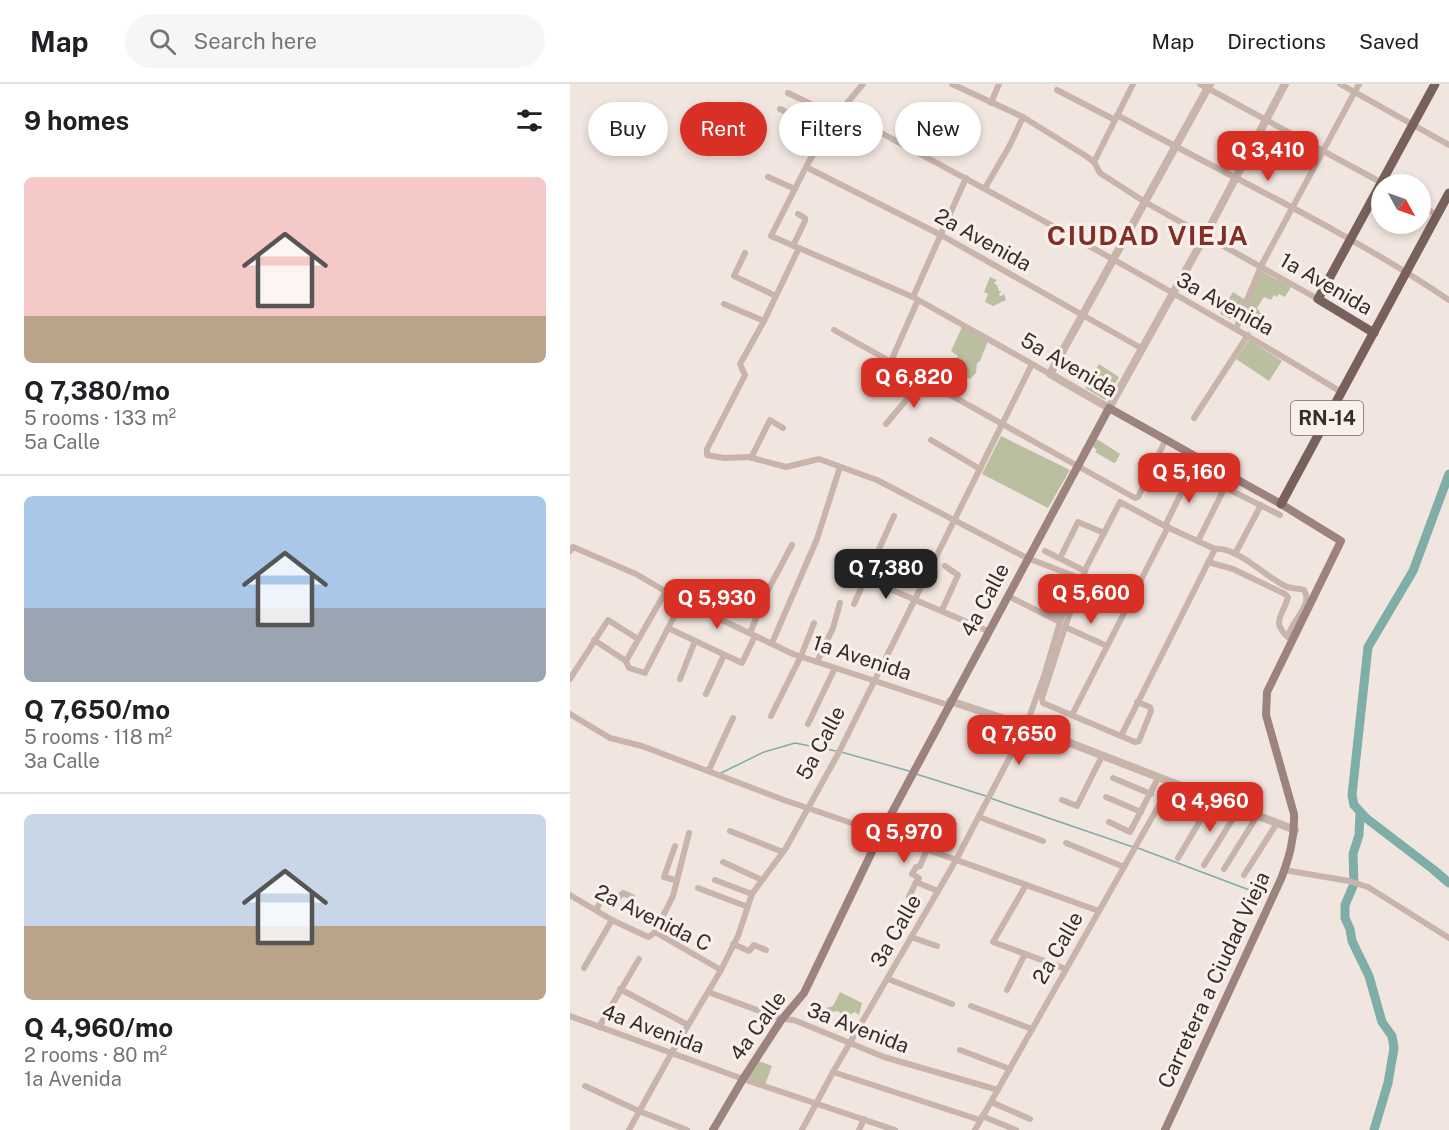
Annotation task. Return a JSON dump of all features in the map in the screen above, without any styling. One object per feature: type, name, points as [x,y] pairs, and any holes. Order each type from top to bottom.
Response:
[{"type":"main road","points":[[1387,174],[1435,84]]},
{"type":"main road","name":"RN-14","points":[[1281,504],[1449,193]]},
{"type":"main road","points":[[1318,299],[1371,204]]},
{"type":"main road","name":"1a Avenida","points":[[1318,299],[1374,333]]},
{"type":"main road","name":"5a Avenida","points":[[1109,408],[1281,504],[1341,541]]},
{"type":"main road","name":"4a Calle","points":[[713,1130],[742,1079],[782,1019],[804,993],[881,833],[1109,408]]},
{"type":"main road","name":"Carretera a Ciudad Vieja","points":[[1165,1130],[1284,870],[1291,849],[1294,814],[1266,715],[1267,692],[1290,639],[1341,541]]},
{"type":"street","points":[[849,102],[863,84]]},
{"type":"street","name":"1a Avenida","points":[[952,84],[1023,117],[1094,162],[1100,173],[1145,202],[1318,299]]},
{"type":"street","points":[[991,103],[999,84]]},
{"type":"street","points":[[1094,162],[1133,84]]},
{"type":"street","points":[[1200,84],[1209,86],[1371,176]]},
{"type":"street","name":"4a Calle","points":[[1109,408],[1205,236],[1285,84]]},
{"type":"street","points":[[1340,84],[1449,145]]},
{"type":"street","points":[[1236,329],[1261,266],[1359,84]]},
{"type":"street","points":[[1050,374],[1209,86]]},
{"type":"street","points":[[1057,90],[1116,117],[1293,208],[1407,272],[1449,300]]},
{"type":"street","points":[[788,93],[805,102]]},
{"type":"street","points":[[985,188],[1023,117]]},
{"type":"street","name":"3a Avenida","points":[[883,134],[1248,335],[1341,392]]},
{"type":"street","points":[[768,177],[795,189],[812,156]]},
{"type":"street","name":"2a Avenida","points":[[806,167],[941,235],[1141,348]]},
{"type":"street","points":[[891,361],[966,178]]},
{"type":"street","name":"5a Avenida","points":[[795,189],[771,236],[916,298],[1109,408]]},
{"type":"street","points":[[1431,211],[1437,215]]},
{"type":"street","points":[[798,214],[805,220],[796,247],[776,297],[741,364],[745,375],[707,455],[724,458],[751,458],[786,467],[819,459],[877,480],[1027,558]]},
{"type":"street","points":[[745,253],[734,276],[776,297]]},
{"type":"street","points":[[724,304],[764,321]]},
{"type":"street","points":[[834,330],[1135,498],[1138,497],[1166,439]]},
{"type":"street","points":[[1194,418],[1248,335]]},
{"type":"street","name":"5a Calle","points":[[629,1130],[721,970],[734,945],[752,894],[783,852],[839,751],[1032,364]]},
{"type":"street","points":[[886,424],[924,379]]},
{"type":"street","points":[[751,458],[770,420],[783,428]]},
{"type":"street","points":[[931,440],[980,469]]},
{"type":"street","points":[[772,644],[816,539],[840,467]]},
{"type":"street","points":[[1072,715],[1192,471],[1280,515]]},
{"type":"street","points":[[1198,541],[1224,487]]},
{"type":"street","name":"3a Calle","points":[[1062,624],[1085,571],[1120,502],[1166,526]]},
{"type":"street","points":[[1233,570],[1237,556],[1261,505]]},
{"type":"street","points":[[854,604],[894,516]]},
{"type":"street","points":[[1060,558],[1078,522],[1104,532]]},
{"type":"street","points":[[1166,526],[1215,549],[1220,548],[1237,556],[1282,585],[1304,590],[1307,600],[1290,627],[1290,639]]},
{"type":"street","points":[[668,628],[743,662],[768,590],[792,545]]},
{"type":"street","name":"1a Avenida","points":[[572,549],[636,574],[682,601],[801,657],[1026,726],[1171,784],[1277,823],[1294,832]]},
{"type":"street","points":[[1121,736],[1215,549]]},
{"type":"street","points":[[1045,551],[1085,571]]},
{"type":"street","name":"3a Calle","points":[[802,1130],[833,1072],[956,860],[1026,726],[1077,577],[1027,558]]},
{"type":"street","points":[[1208,562],[1233,570],[1285,594],[1288,597],[1287,602],[1278,625],[1280,631],[1290,639]]},
{"type":"street","points":[[942,610],[958,575],[945,566]]},
{"type":"street","points":[[864,578],[988,631]]},
{"type":"street","points":[[626,661],[666,591]]},
{"type":"street","points":[[1008,596],[1107,646]]},
{"type":"street","points":[[594,640],[626,661],[629,668],[645,673],[682,601]]},
{"type":"street","points":[[817,662],[833,628],[840,603]]},
{"type":"street","points":[[570,679],[609,620],[638,639]]},
{"type":"street","points":[[771,716],[801,657],[814,623]]},
{"type":"street","points":[[1062,624],[1042,698],[1043,703],[1135,742],[1139,741],[1151,711],[1150,707],[1137,702]]},
{"type":"street","points":[[680,679],[695,641]]},
{"type":"street","points":[[706,694],[724,655]]},
{"type":"street","points":[[808,724],[836,668]]},
{"type":"street","points":[[570,714],[610,738],[642,746],[806,808],[1099,911]]},
{"type":"street","points":[[709,770],[733,718]]},
{"type":"street","points":[[1062,800],[1077,806],[1102,756]]},
{"type":"street","points":[[1113,778],[1151,794]]},
{"type":"street","points":[[1109,822],[1131,832],[1158,778]]},
{"type":"street","name":"2a Calle","points":[[975,1130],[1171,784]]},
{"type":"street","points":[[1106,796],[1141,812]]},
{"type":"street","points":[[1178,858],[1214,799]]},
{"type":"street","points":[[1204,865],[1239,809]]},
{"type":"street","points":[[1224,869],[1257,816]]},
{"type":"street","points":[[979,817],[1042,841]]},
{"type":"street","points":[[1244,875],[1277,823]]},
{"type":"street","points":[[730,831],[783,852]]},
{"type":"street","points":[[655,932],[673,896],[675,880],[689,832]]},
{"type":"street","points":[[1066,843],[1124,867]]},
{"type":"street","points":[[675,846],[664,877],[675,880]]},
{"type":"street","points":[[909,897],[919,878],[912,874],[916,867],[920,866],[927,849]]},
{"type":"street","points":[[723,862],[762,880]]},
{"type":"street","points":[[1284,870],[1361,884],[1449,938]]},
{"type":"street","points":[[715,880],[752,894]]},
{"type":"street","points":[[917,883],[938,891]]},
{"type":"street","points":[[1026,885],[993,942],[1066,969]]},
{"type":"street","points":[[698,888],[748,907]]},
{"type":"street","points":[[596,910],[605,893],[618,898],[623,893],[632,897]]},
{"type":"street","name":"2a Avenida C","points":[[570,895],[612,920],[649,937],[655,932],[721,970]]},
{"type":"street","points":[[584,968],[612,920]]},
{"type":"street","points":[[911,937],[937,946]]},
{"type":"street","points":[[734,945],[749,951],[754,945],[766,950]]},
{"type":"street","points":[[1007,990],[1025,954]]},
{"type":"street","points":[[599,1027],[639,958]]},
{"type":"street","points":[[888,979],[952,1004]]},
{"type":"street","points":[[620,989],[688,1025]]},
{"type":"street","name":"3a Avenida","points":[[708,992],[782,1019],[794,1020],[884,1057],[998,1090]]},
{"type":"street","points":[[971,1006],[1032,1029]]},
{"type":"street","name":"4a Avenida","points":[[570,1016],[742,1079],[895,1130]]},
{"type":"street","points":[[960,1050],[1010,1069]]},
{"type":"street","points":[[833,1072],[1016,1130]]},
{"type":"street","points":[[585,1086],[687,1130]]},
{"type":"street","points":[[991,1102],[1030,1119]]},
{"type":"street","points":[[859,1130],[864,1119]]},
{"type":"green space","points":[[1257,269],[1291,287],[1285,297],[1279,294],[1277,297],[1274,295],[1271,300],[1264,297],[1257,308],[1263,316],[1258,324],[1253,322],[1248,327],[1220,314],[1233,292],[1244,299]]},
{"type":"green space","points":[[990,277],[997,280],[994,283],[1001,291],[999,295],[1004,294],[1006,300],[993,306],[985,302],[988,294],[984,292]]},
{"type":"green space","points":[[962,327],[988,341],[977,363],[976,373],[970,379],[956,371],[945,386],[940,382],[946,374],[942,373],[945,370],[948,371],[958,356],[951,351]]},
{"type":"green space","points":[[1249,340],[1282,361],[1269,381],[1236,359]]},
{"type":"green space","points":[[1099,364],[1119,377],[1105,400],[1085,388]]},
{"type":"green space","points":[[1001,436],[1070,470],[1048,508],[982,474]]},
{"type":"green space","points":[[1097,439],[1120,454],[1116,462],[1095,452],[1097,450],[1092,446]]},
{"type":"green space","points":[[1053,590],[1068,596],[1059,619],[1044,613]]},
{"type":"green space","points":[[840,992],[862,1003],[859,1015],[855,1012],[845,1017],[838,1011],[831,1012],[830,1019],[823,1016],[826,1008],[833,1006]]},
{"type":"green space","points":[[759,1061],[772,1066],[765,1085],[745,1078]]},
{"type":"waterway","points":[[1449,474],[1413,571],[1368,647],[1352,795],[1354,805],[1366,818],[1449,883]]},
{"type":"waterway","points":[[721,773],[764,752],[795,743],[836,751]]},
{"type":"waterway","points":[[841,752],[909,771]]},
{"type":"waterway","points":[[916,774],[986,796]]},
{"type":"waterway","points":[[990,798],[1133,847]]},
{"type":"waterway","points":[[1360,813],[1359,835],[1353,854],[1354,884],[1345,905],[1345,918],[1352,941],[1369,976],[1382,1022],[1392,1036],[1394,1048],[1388,1083],[1374,1130]]},
{"type":"waterway","points":[[1138,848],[1260,894]]},
{"type":"district","name":"CIUDAD VIEJA","points":[[1148,236]]}]
